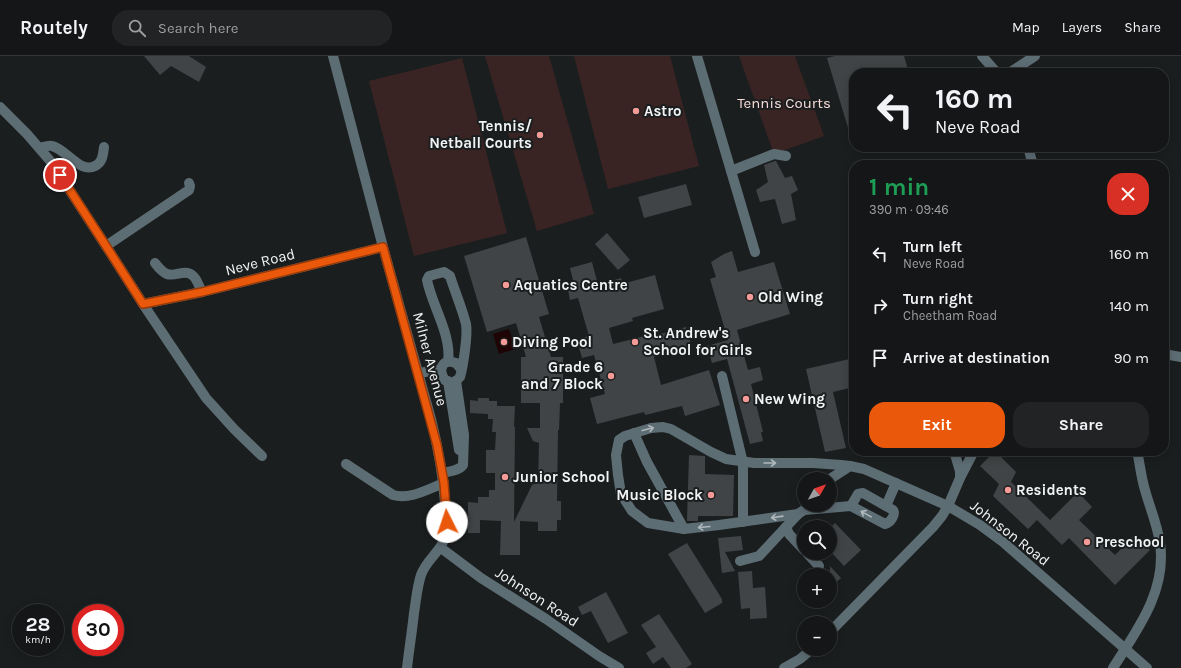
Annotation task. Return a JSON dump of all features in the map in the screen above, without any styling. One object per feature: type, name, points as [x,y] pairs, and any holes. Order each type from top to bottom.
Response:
[{"type":"street","name":"Milner Avenue","points":[[333,56],[437,445],[443,478],[447,522],[445,540],[441,548],[429,561],[421,574],[416,593],[407,668]]},
{"type":"street","points":[[697,56],[755,252]]},
{"type":"street","points":[[982,56],[993,68]]},
{"type":"street","points":[[1017,68],[1035,56]]},
{"type":"street","points":[[0,107],[40,148],[52,163],[206,398],[234,429],[262,456]]},
{"type":"street","points":[[40,148],[47,146],[58,148],[81,166],[88,168],[95,166],[100,162],[103,157],[104,147]]},
{"type":"street","points":[[731,171],[774,154],[786,156]]},
{"type":"street","points":[[106,246],[189,190],[189,183]]},
{"type":"street","name":"Neve Road","points":[[143,304],[202,292],[383,247]]},
{"type":"street","points":[[155,263],[166,274],[192,274],[202,292]]},
{"type":"street","points":[[440,370],[443,378],[452,381],[460,377],[461,369],[464,364],[466,324],[450,276],[444,272],[429,276],[427,280],[446,337],[449,356],[448,362]]},
{"type":"street","points":[[1169,355],[1181,357]]},
{"type":"street","points":[[440,370],[444,363],[448,362],[456,363],[461,369]]},
{"type":"street","points":[[418,373],[440,370]]},
{"type":"street","points":[[722,376],[743,463],[743,522]]},
{"type":"street","points":[[346,464],[393,495],[400,497],[407,496],[460,468],[461,465],[455,424],[452,381]]},
{"type":"street","points":[[797,511],[743,522],[684,529],[648,523],[632,511],[621,494],[616,455],[619,440],[634,433],[651,428],[663,427],[671,429],[726,459],[743,463],[813,463],[850,466],[864,469],[948,506],[971,456]]},
{"type":"street","points":[[634,433],[647,462],[684,529]]},
{"type":"street","points":[[956,456],[960,471],[960,478]]},
{"type":"street","points":[[1113,668],[1137,631],[1151,604],[1157,590],[1160,568],[1160,544],[1156,521],[1145,489],[1139,456]]},
{"type":"street","points":[[837,474],[850,466]]},
{"type":"street","points":[[890,509],[896,483]]},
{"type":"street","points":[[837,507],[851,506],[885,524],[888,523],[894,515],[890,509],[861,493],[858,494],[851,506]]},
{"type":"street","name":"Johnson Road","points":[[837,625],[933,527],[948,506],[980,524],[1003,542],[1146,668]]},
{"type":"street","points":[[740,561],[759,556],[801,512]]},
{"type":"street","points":[[786,527],[789,534],[797,543]]},
{"type":"street","name":"Johnson Road","points":[[441,548],[481,578],[619,668]]},
{"type":"street","points":[[813,560],[819,566]]},
{"type":"street","points":[[784,668],[804,656]]},
{"type":"green space","name":"Tennis/ Netball Courts","points":[[485,56],[549,56],[594,214],[537,231]]},
{"type":"green space","name":"Astro","points":[[574,56],[670,56],[699,166],[608,189]]},
{"type":"green space","name":"Tennis Courts","points":[[739,56],[795,56],[824,136],[774,154]]},
{"type":"green space","points":[[462,58],[507,233],[414,256],[369,81]]},
{"type":"shaded area","name":"Diving Pool","points":[[509,329],[516,349],[499,354],[493,334]]},
{"type":"building","points":[[144,56],[189,56],[206,67],[199,82],[171,66],[160,75]]},
{"type":"building","points":[[835,56],[904,56],[908,68],[849,68],[849,131],[827,58]]},
{"type":"building","points":[[775,161],[785,178],[792,176],[798,190],[791,194],[796,220],[782,224],[775,199],[760,202],[756,190],[768,182],[764,165]]},
{"type":"building","points":[[686,184],[692,205],[644,218],[638,197]]},
{"type":"building","points":[[607,233],[630,260],[618,270],[595,244]]},
{"type":"building","points":[[526,237],[549,314],[539,317],[551,357],[563,357],[563,403],[560,403],[558,430],[557,501],[561,501],[561,520],[557,520],[557,531],[538,531],[538,522],[520,521],[520,555],[500,555],[501,521],[480,520],[480,533],[468,533],[468,502],[478,503],[478,497],[489,497],[489,490],[495,490],[495,473],[486,473],[486,450],[495,450],[496,432],[492,432],[493,419],[488,419],[488,414],[470,413],[470,400],[478,401],[478,398],[489,398],[489,401],[497,401],[497,406],[515,406],[514,522],[532,485],[538,482],[539,443],[533,441],[527,428],[540,428],[540,403],[521,403],[521,357],[526,357],[516,323],[487,332],[464,256]]},
{"type":"building","name":"Old Wing","points":[[732,251],[738,272],[774,262],[790,314],[737,330],[748,370],[760,367],[763,380],[751,384],[763,432],[761,432],[763,441],[750,444],[727,359],[712,363],[707,346],[728,340],[710,279],[716,277],[711,262]]},
{"type":"building","points":[[592,262],[598,285],[621,278],[622,284],[655,275],[664,309],[632,318],[633,321],[609,328],[613,344],[649,335],[649,337],[686,327],[692,347],[654,357],[661,385],[709,370],[720,405],[685,416],[682,406],[645,415],[644,412],[597,424],[590,398],[605,394],[594,355],[582,358],[577,340],[589,336],[578,298],[570,300],[568,290],[575,288],[570,268]]},
{"type":"building","points":[[849,359],[849,388],[833,392],[846,448],[825,452],[806,369]]},
{"type":"building","name":"Music Block","points":[[689,455],[705,456],[705,474],[734,475],[733,516],[698,516],[698,521],[687,521]]},
{"type":"building","name":"Preschool","points":[[990,456],[1000,456],[1016,472],[1011,482],[1050,520],[1078,492],[1092,507],[1079,520],[1115,555],[1135,535],[1150,550],[1115,585],[1069,538],[1062,545],[1037,520],[1028,529],[993,496],[999,484],[980,466]]},
{"type":"building","points":[[837,525],[861,550],[844,566],[837,558]]},
{"type":"building","points":[[741,536],[743,550],[725,552],[735,571],[722,573],[718,538]]},
{"type":"building","points":[[687,543],[722,599],[722,603],[705,613],[668,554]]},
{"type":"building","points":[[752,571],[753,588],[765,587],[767,618],[750,619],[750,608],[741,609],[738,572]]},
{"type":"building","points":[[837,574],[841,578],[837,582]]},
{"type":"building","points":[[606,592],[628,633],[608,643],[591,611],[582,615],[578,607]]},
{"type":"building","points":[[659,614],[692,664],[686,668],[671,668],[663,657],[653,664],[646,653],[656,647],[641,625]]},
{"type":"place","name":"Astro","points":[[636,111]]},
{"type":"place","name":"Tennis/ Netball Courts","points":[[540,135]]},
{"type":"place","name":"Aquatics Centre","points":[[506,285]]},
{"type":"place","name":"Old Wing","points":[[750,297]]},
{"type":"place","name":"Diving Pool","points":[[504,342]]},
{"type":"place","name":"St. Andrew's School for Girls","points":[[635,342]]},
{"type":"place","name":"Grade 6 and 7 Block","points":[[611,376]]},
{"type":"place","name":"New Wing","points":[[746,399]]},
{"type":"place","name":"Junior School","points":[[505,477]]},
{"type":"place","name":"Residents","points":[[1008,490]]},
{"type":"place","name":"Music Block","points":[[711,495]]},
{"type":"place","name":"Preschool","points":[[1087,542]]},
{"type":"route","points":[[60,175],[143,304],[202,292],[383,247],[431,419],[441,462],[447,522]]}]
